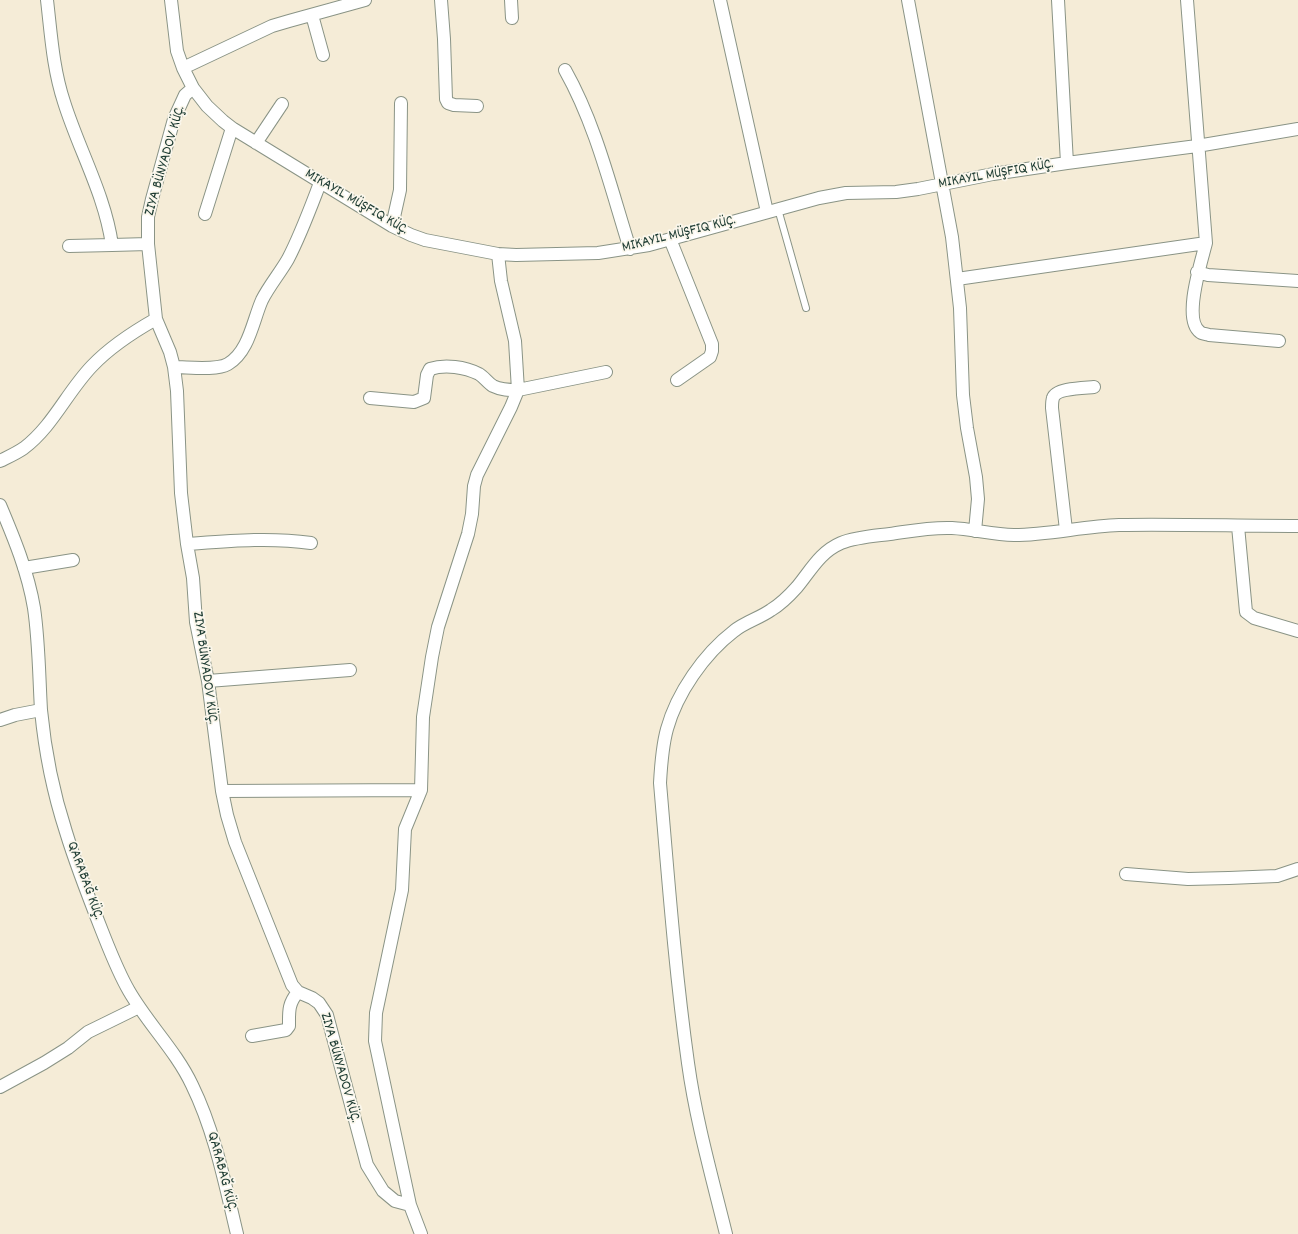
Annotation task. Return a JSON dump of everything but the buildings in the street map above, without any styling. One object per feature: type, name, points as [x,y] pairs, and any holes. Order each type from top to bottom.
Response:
[{"type":"street","points":[[47,0],[56,67],[63,100],[74,132],[104,206],[110,228],[112,245]]},
{"type":"street","points":[[172,0],[177,51],[183,68],[193,88],[223,122],[320,183],[392,226],[410,235],[425,240],[498,254],[583,254],[630,249],[819,198],[846,193],[896,192],[918,189],[993,174],[1197,146],[1298,129]]},
{"type":"street","points":[[183,68],[272,26],[289,20],[365,0]]},
{"type":"street","points":[[441,0],[446,99],[448,103],[454,105],[477,106]]},
{"type":"street","points":[[511,0],[512,18]]},
{"type":"street","points":[[720,0],[772,211]]},
{"type":"street","points":[[908,0],[952,237],[960,308],[964,408],[976,477],[978,499],[975,531]]},
{"type":"street","points":[[1058,0],[1067,163]]},
{"type":"street","points":[[1187,0],[1197,146],[1206,243],[1197,272],[1194,293],[1193,315],[1195,325],[1200,332],[1209,334],[1279,341]]},
{"type":"street","points":[[312,15],[323,55]]},
{"type":"street","points":[[565,70],[595,137],[630,249]]},
{"type":"street","name":"ZIYA BÜNYADOV KÜÇ.","points":[[193,88],[185,95],[174,119],[148,217],[148,244],[156,319],[170,352],[174,367],[177,391],[181,492],[186,544],[193,578],[196,622],[208,681],[222,791],[235,842],[292,985],[298,992],[319,1003],[327,1015],[367,1165],[383,1191],[395,1201],[410,1204]]},
{"type":"street","points":[[392,226],[400,190],[401,103]]},
{"type":"street","points":[[256,144],[282,104]]},
{"type":"street","points":[[205,214],[232,128]]},
{"type":"street","points":[[174,367],[216,367],[227,364],[237,357],[249,336],[262,300],[287,260],[302,231],[320,183]]},
{"type":"street","points":[[670,239],[712,344],[710,357],[677,380]]},
{"type":"street","points":[[957,280],[1206,243]]},
{"type":"street","points":[[69,246],[148,244]]},
{"type":"street","points":[[421,1234],[410,1204],[375,1041],[376,1012],[402,890],[405,830],[420,790],[423,717],[438,627],[468,534],[472,514],[474,486],[477,475],[518,390],[515,341],[501,281],[498,254]]},
{"type":"street","points":[[1197,272],[1208,275],[1298,281]]},
{"type":"street","points":[[0,461],[23,449],[50,424],[72,391],[92,366],[108,351],[128,335],[156,319]]},
{"type":"street","points":[[370,398],[414,402],[419,401],[424,398],[427,374],[430,369],[436,367],[461,368],[480,375],[492,386],[503,390],[518,390],[606,372]]},
{"type":"street","points":[[1066,530],[1052,408],[1053,398],[1057,394],[1069,390],[1094,387]]},
{"type":"street","name":"QARABAĞ KÜÇ.","points":[[0,505],[24,568],[34,608],[41,710],[49,773],[66,831],[80,873],[116,965],[139,1007],[179,1061],[192,1084],[206,1117],[215,1145],[237,1234]]},
{"type":"street","points":[[726,1234],[701,1133],[688,1064],[680,1003],[660,783],[661,756],[667,730],[675,708],[702,662],[717,645],[736,630],[782,603],[797,587],[820,557],[828,550],[841,543],[857,538],[932,528],[954,528],[994,534],[1014,535],[1119,525],[1298,526]]},
{"type":"street","points":[[1238,526],[1246,612],[1254,618],[1298,632]]},
{"type":"street","points":[[186,544],[267,539],[311,543]]},
{"type":"street","points":[[24,568],[73,560]]},
{"type":"street","points":[[208,681],[350,670]]},
{"type":"street","points":[[0,720],[15,715],[41,710]]},
{"type":"street","points":[[222,791],[420,790]]},
{"type":"street","points":[[1126,874],[1188,879],[1229,878],[1277,876],[1298,869]]},
{"type":"street","points":[[252,1036],[286,1030],[289,1026],[289,1008],[291,1001],[298,992]]},
{"type":"street","points":[[0,1087],[44,1063],[68,1048],[88,1032],[139,1007]]},
{"type":"lane","points":[[772,211],[806,308]]}]
